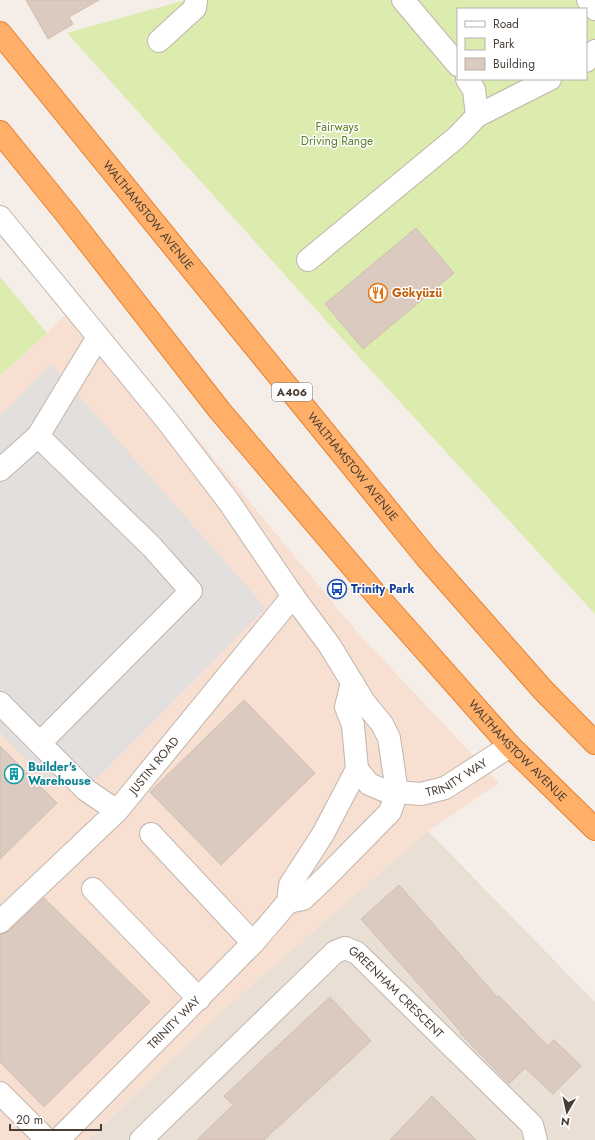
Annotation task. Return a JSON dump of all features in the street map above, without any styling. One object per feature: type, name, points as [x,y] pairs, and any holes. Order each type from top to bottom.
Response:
[{"type":"highway","name":"WALTHAMSTOW AVENUE","points":[[0,33],[426,557],[543,690],[595,743]]},
{"type":"highway","name":"WALTHAMSTOW AVENUE","points":[[0,132],[68,216],[220,411],[379,598],[510,746],[595,829]]},
{"type":"street","points":[[159,41],[195,8],[196,0]]},
{"type":"street","points":[[403,0],[457,63]]},
{"type":"street","points":[[588,0],[595,9]]},
{"type":"street","points":[[587,59],[595,51]]},
{"type":"street","points":[[468,80],[474,90],[477,116]]},
{"type":"street","points":[[308,260],[457,137],[477,116],[548,80]]},
{"type":"street","points":[[0,216],[168,422],[229,502],[293,596],[330,646],[364,702],[382,724],[389,738],[397,792],[390,812],[303,899],[288,902]]},
{"type":"street","points":[[0,470],[38,436],[98,337]]},
{"type":"street","points":[[38,436],[152,547],[190,591],[40,743]]},
{"type":"street","name":"JUSTIN ROAD","points":[[0,922],[117,811],[293,596]]},
{"type":"street","points":[[352,682],[346,707],[353,725],[357,769]]},
{"type":"street","points":[[0,703],[86,790],[117,811]]},
{"type":"street","name":"TRINITY WAY","points":[[58,1140],[253,944],[288,902],[290,885],[323,834],[357,769],[369,784],[383,790],[421,794],[446,788],[510,746]]},
{"type":"street","points":[[151,834],[253,944]]},
{"type":"street","points":[[93,889],[199,999]]},
{"type":"street","name":"GREENHAM CRESCENT","points":[[141,1140],[335,952],[345,948],[357,953],[532,1125],[536,1140]]},
{"type":"street","points":[[0,1093],[47,1140]]},
{"type":"shaded area","points":[[82,299],[358,633],[499,783],[428,831],[221,1012],[88,1140],[0,1140],[0,377]]},
{"type":"shaded area","points":[[51,364],[266,608],[86,790],[45,781],[0,732],[0,416]]},
{"type":"shaded area","points":[[428,831],[595,1002],[595,1140],[88,1140],[221,1012]]},
{"type":"green space","name":"Fairways Driving Range","points":[[185,0],[595,0],[595,614],[366,365],[67,33]]},
{"type":"green space","points":[[0,277],[47,333],[0,376]]},
{"type":"building","points":[[26,0],[99,0],[69,17],[73,24],[48,39]]},
{"type":"building","points":[[416,228],[454,273],[363,349],[325,304]]},
{"type":"building","points":[[244,700],[315,773],[221,865],[150,792]]},
{"type":"building","name":"Builder's Warehouse","points":[[0,746],[57,803],[0,859]]},
{"type":"building","points":[[399,885],[497,997],[499,996],[548,1046],[554,1040],[581,1066],[553,1094],[525,1068],[509,1084],[460,1033],[461,1032],[361,919]]},
{"type":"building","points":[[44,898],[150,1002],[44,1107],[0,1062],[0,934],[9,931]]},
{"type":"building","points":[[330,997],[371,1041],[264,1140],[197,1140],[233,1105],[224,1096]]},
{"type":"building","points":[[432,1096],[476,1140],[390,1140]]},
{"type":"place","name":"Gökyüzü","points":[[378,293]]},
{"type":"place","name":"Trinity Park","points":[[337,589]]},
{"type":"place","name":"Builder's Warehouse","points":[[14,774]]}]
